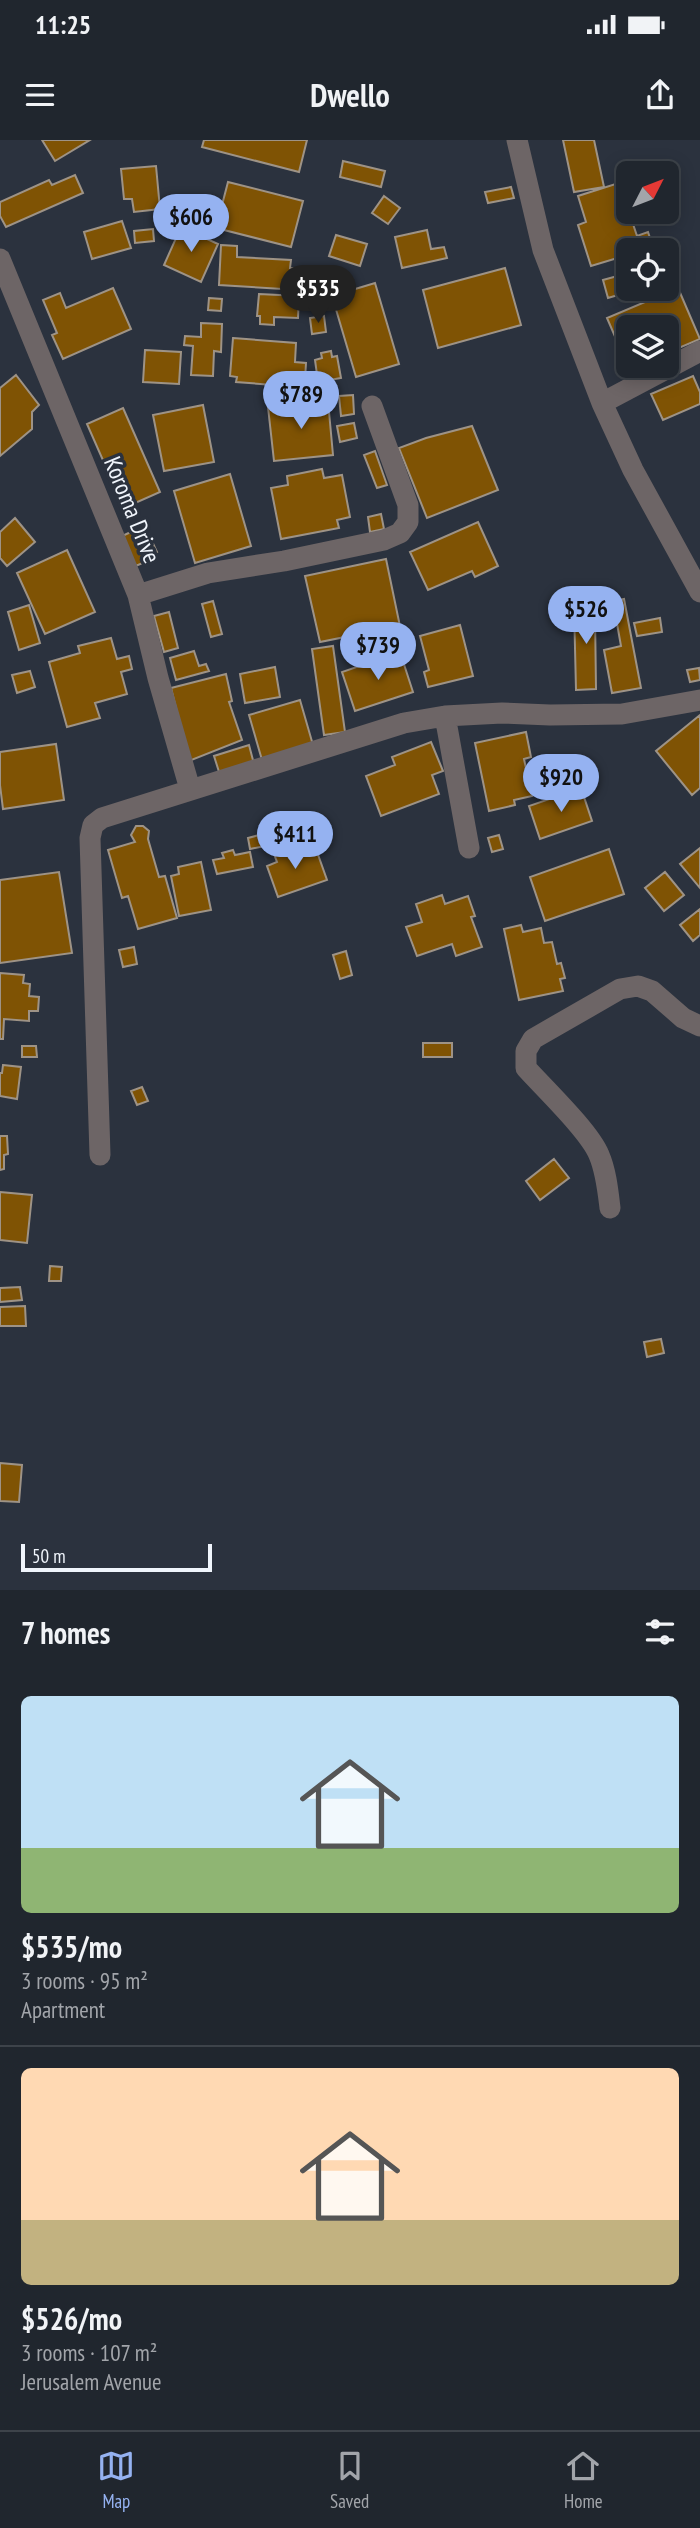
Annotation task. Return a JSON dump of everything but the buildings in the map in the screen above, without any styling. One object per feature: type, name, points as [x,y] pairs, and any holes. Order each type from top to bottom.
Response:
[{"type":"street","points":[[517,140],[543,250],[602,403],[633,470],[700,592]]},
{"type":"street","name":"Koroma Drive","points":[[0,259],[138,595],[158,678],[190,789]]},
{"type":"street","points":[[602,403],[700,351]]},
{"type":"street","points":[[138,595],[208,573],[284,561],[384,540],[400,534],[408,522],[408,505],[372,406]]},
{"type":"street","points":[[100,1155],[90,838],[93,825],[102,818],[404,723],[445,716],[502,713],[622,714],[700,700]]},
{"type":"street","points":[[445,716],[469,848]]},
{"type":"street","points":[[610,1208],[608,1187],[599,1153],[577,1124],[526,1068],[526,1051],[533,1039],[620,989],[638,986],[652,991],[683,1018],[700,1026]]}]
